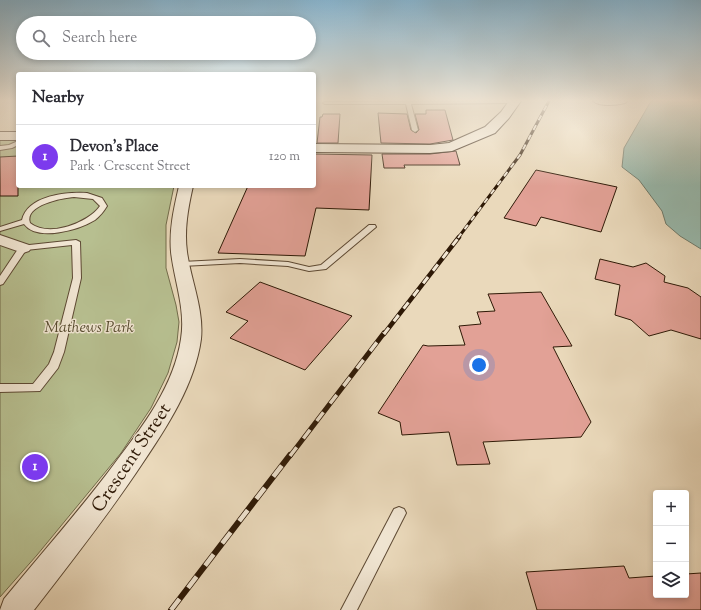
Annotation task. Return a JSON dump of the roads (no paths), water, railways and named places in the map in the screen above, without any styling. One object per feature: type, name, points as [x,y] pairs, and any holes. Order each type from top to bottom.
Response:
[{"type":"main road","points":[[316,148],[444,149],[458,145],[491,129]]},
{"type":"main road","points":[[0,136],[16,141]]},
{"type":"street","name":"Crescent Street","points":[[15,610],[102,501],[151,432],[175,388],[188,353],[191,337],[188,293],[179,251],[178,224],[186,188]]},
{"type":"street","points":[[0,240],[23,248]]},
{"type":"lane","points":[[0,148],[16,141]]},
{"type":"lane","points":[[64,196],[92,196],[102,201],[104,206],[95,218],[85,223],[60,229],[36,229],[29,225],[26,221],[26,216],[29,211],[36,206],[64,196]]},
{"type":"lane","points":[[0,229],[26,221]]},
{"type":"lane","points":[[182,264],[240,262],[288,264],[309,269],[323,267],[372,227]]},
{"type":"lane","points":[[0,282],[23,248],[76,242],[77,278],[59,352],[54,365],[36,388],[0,388]]},
{"type":"lane","points":[[349,610],[399,513]]},
{"type":"water","points":[[635,129],[701,129],[701,249],[680,236],[666,224],[662,211],[639,180],[622,167],[624,148]]},
{"type":"railway","points":[[458,238],[520,155],[534,129]]},
{"type":"railway","points":[[384,334],[459,237]]},
{"type":"railway","points":[[290,456],[384,333]]},
{"type":"railway","points":[[171,610],[290,455]]},
{"type":"place","name":"Devon’s Place","points":[[35,467]]},
{"type":"park label","name":"Mathews Park","points":[[89,326]]}]
